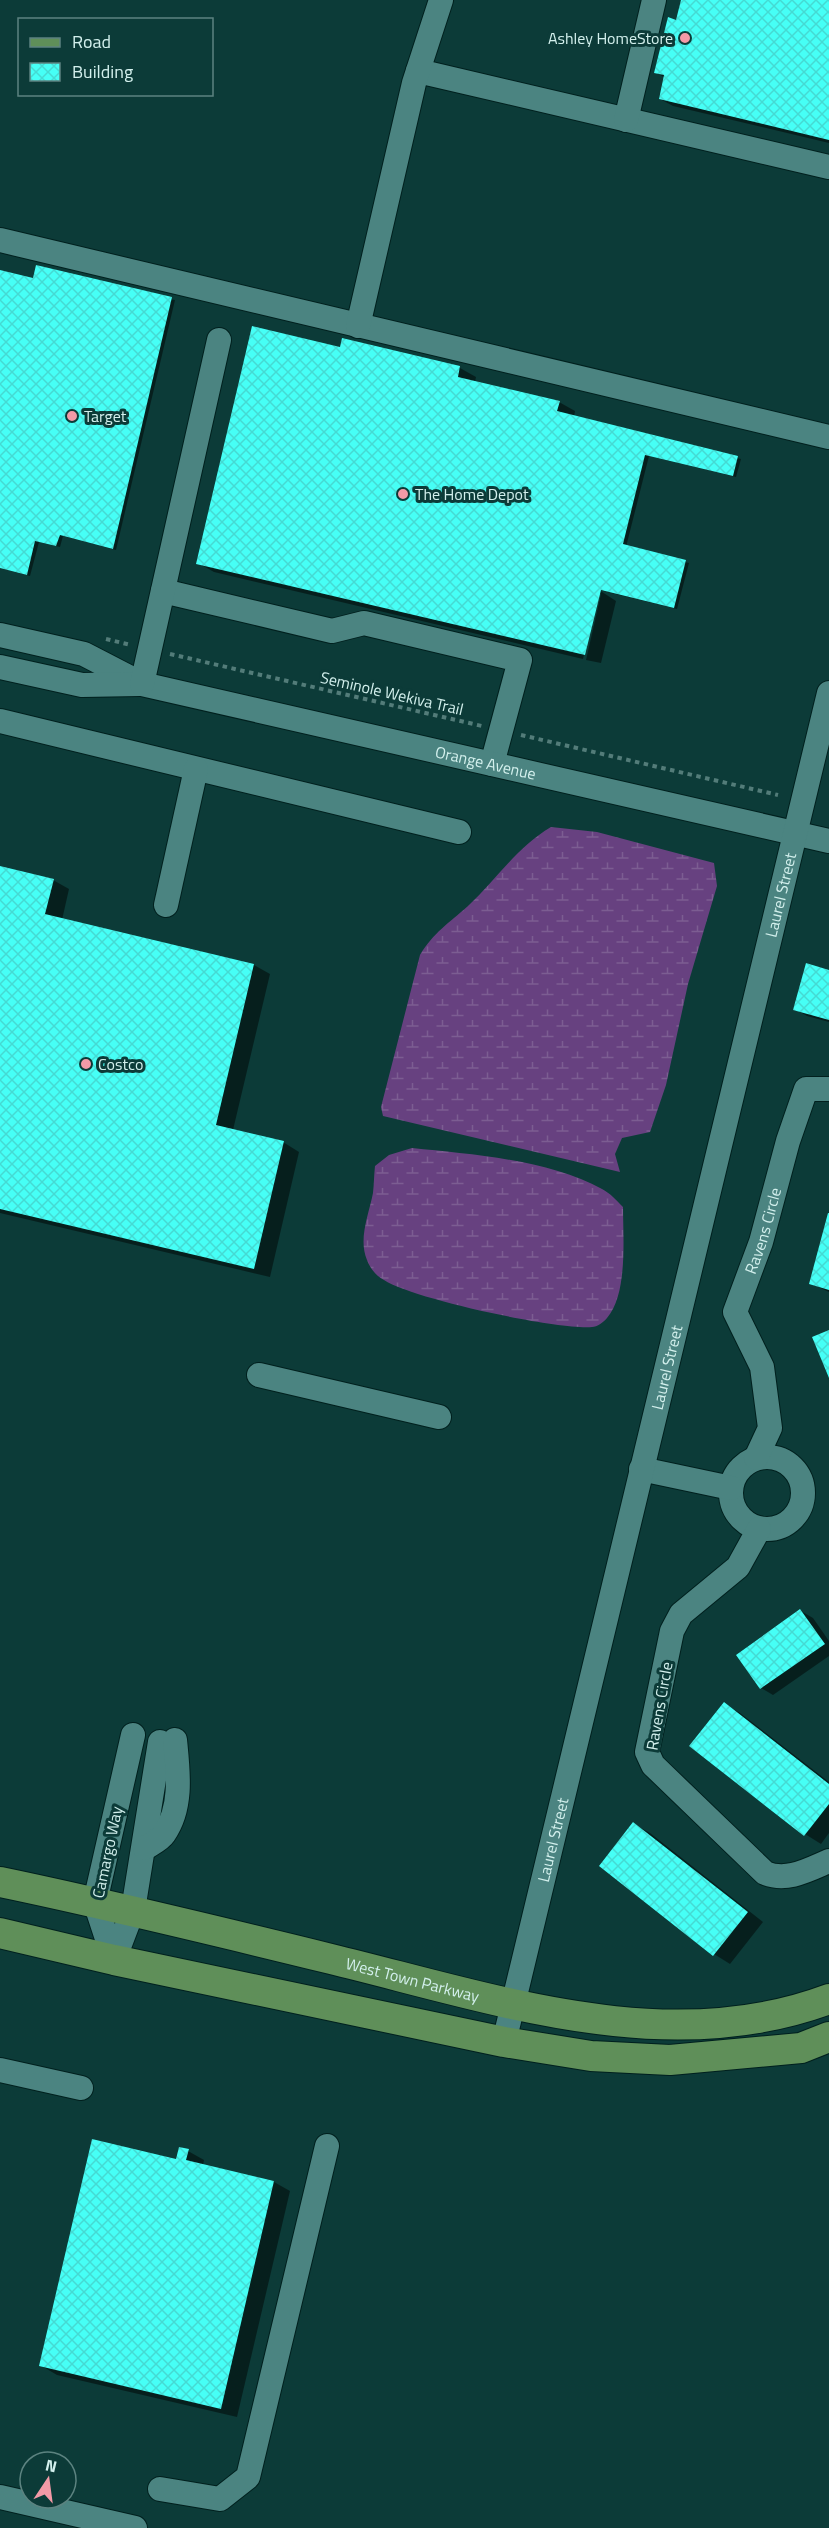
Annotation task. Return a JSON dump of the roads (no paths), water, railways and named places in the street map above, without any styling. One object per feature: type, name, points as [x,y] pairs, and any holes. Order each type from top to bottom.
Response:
[{"type":"main road","name":"West Town Parkway","points":[[0,1882],[133,1910],[513,2004],[595,2020],[687,2026],[752,2018],[829,1999]]},
{"type":"main road","points":[[0,1933],[114,1960],[504,2042],[591,2056],[670,2060],[801,2048],[829,2037]]},
{"type":"street","points":[[358,326],[418,71],[441,0]]},
{"type":"street","points":[[626,120],[654,0]]},
{"type":"street","points":[[418,71],[829,167]]},
{"type":"street","points":[[0,240],[829,437]]},
{"type":"street","points":[[142,684],[219,340]]},
{"type":"street","points":[[163,591],[332,631],[364,623],[520,660],[492,764]]},
{"type":"street","name":"Orange Avenue","points":[[0,635],[84,654],[142,684]]},
{"type":"street","name":"Orange Avenue","points":[[0,667],[82,685],[142,684],[829,841]]},
{"type":"street","name":"Laurel Street","points":[[504,2042],[829,693]]},
{"type":"street","points":[[0,721],[459,832]]},
{"type":"street","points":[[166,905],[196,768]]},
{"type":"street","name":"Ravens Circle","points":[[731,1488],[740,1468],[756,1458],[770,1428],[762,1367],[735,1312],[761,1242],[788,1141],[806,1089],[829,1089]]},
{"type":"street","points":[[259,1375],[439,1417]]},
{"type":"street","points":[[641,1469],[731,1488],[732,1504],[742,1520],[759,1529],[778,1528],[794,1518],[803,1502],[802,1483],[792,1467],[775,1457],[756,1458]]},
{"type":"street","name":"Ravens Circle","points":[[759,1529],[738,1567],[681,1614],[672,1631],[647,1752],[653,1765],[765,1872],[776,1877],[794,1875],[829,1861]]},
{"type":"street","name":"Camargo Way","points":[[114,1960],[95,1902],[133,1735]]},
{"type":"street","name":"Camargo Way","points":[[114,1960],[133,1910],[168,1741]]},
{"type":"street","points":[[0,2070],[81,2088]]},
{"type":"street","points":[[160,2489],[220,2499],[248,2477],[327,2146]]},
{"type":"street","points":[[0,2497],[135,2528]]},
{"type":"place","name":"Ashley HomeStore","points":[[685,38]]},
{"type":"place","name":"Target","points":[[72,416]]},
{"type":"place","name":"The Home Depot","points":[[403,494]]},
{"type":"place","name":"Costco","points":[[86,1064]]}]
